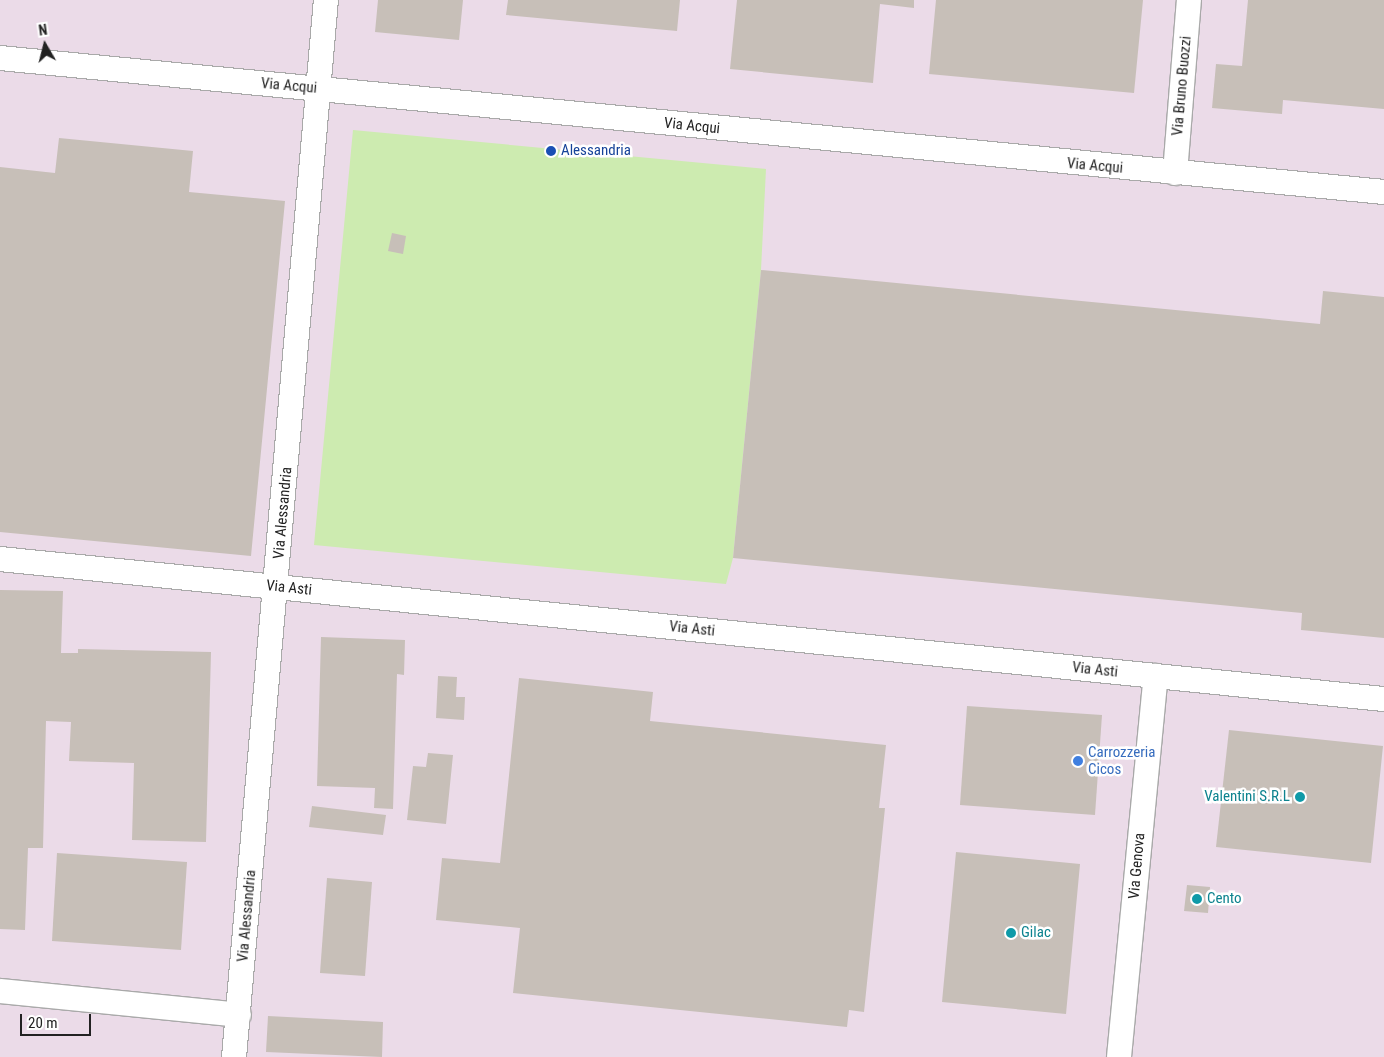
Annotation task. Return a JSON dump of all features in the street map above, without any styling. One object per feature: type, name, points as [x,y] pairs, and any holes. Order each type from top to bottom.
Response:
[{"type":"street","name":"Via Alessandria","points":[[234,1057],[326,0]]},
{"type":"street","name":"Via Bruno Buozzi","points":[[1175,173],[1189,0]]},
{"type":"street","name":"Via Acqui","points":[[0,58],[1384,192]]},
{"type":"street","name":"Via Asti","points":[[0,559],[1384,699]]},
{"type":"street","name":"Via Genova","points":[[1119,1057],[1156,676]]},
{"type":"street","points":[[0,991],[239,1015]]},
{"type":"shaded area","points":[[0,0],[1384,0],[1384,1057],[0,1057]]},
{"type":"green space","points":[[353,130],[766,169],[761,270],[733,558],[726,584],[314,545]]},
{"type":"building","points":[[378,0],[463,0],[459,40],[375,32]]},
{"type":"building","points":[[508,0],[680,0],[677,31],[506,15]]},
{"type":"building","points":[[737,0],[914,0],[914,8],[880,4],[873,83],[730,69]]},
{"type":"building","points":[[936,0],[1143,0],[1134,93],[929,74]]},
{"type":"building","points":[[1248,0],[1384,0],[1384,109],[1283,100],[1282,114],[1212,108],[1216,64],[1242,66]]},
{"type":"building","points":[[59,138],[193,151],[189,192],[285,201],[251,556],[0,532],[0,167],[55,173]]},
{"type":"building","points":[[392,233],[406,236],[403,254],[388,251]]},
{"type":"building","points":[[761,270],[1320,324],[1323,291],[1384,297],[1384,638],[1301,630],[1302,613],[733,558]]},
{"type":"building","points":[[0,590],[63,591],[61,653],[78,653],[78,649],[211,652],[206,842],[132,840],[134,763],[69,761],[71,722],[46,721],[43,848],[28,848],[25,930],[0,929]]},
{"type":"building","points":[[321,637],[405,640],[404,675],[397,674],[393,809],[374,808],[375,788],[317,786]]},
{"type":"building","points":[[438,676],[457,677],[456,697],[465,697],[464,720],[436,718]]},
{"type":"building","points":[[519,678],[653,692],[650,721],[886,745],[879,808],[885,808],[864,1012],[849,1010],[847,1027],[513,993],[520,928],[436,920],[442,858],[500,863]]},
{"type":"building","points":[[967,706],[1102,715],[1095,815],[960,805]]},
{"type":"building","name":"Valentini S.R.L","points":[[1229,730],[1383,746],[1371,863],[1216,847]]},
{"type":"building","points":[[428,753],[453,755],[446,824],[407,820],[413,766],[426,767]]},
{"type":"building","points":[[312,806],[386,815],[383,835],[309,827]]},
{"type":"building","name":"Gilac","points":[[956,852],[1080,864],[1066,1014],[942,1002]]},
{"type":"building","points":[[57,853],[187,862],[181,950],[52,941]]},
{"type":"building","points":[[327,878],[372,882],[365,976],[320,973]]},
{"type":"building","name":"Cento","points":[[1187,885],[1210,887],[1208,913],[1184,911]]},
{"type":"building","points":[[268,1016],[383,1022],[382,1057],[266,1052]]},
{"type":"place","name":"Alessandria","points":[[551,151]]},
{"type":"place","name":"Carrozzeria Cicos","points":[[1078,761]]},
{"type":"place","name":"Valentini S.R.L","points":[[1300,797]]},
{"type":"place","name":"Cento","points":[[1197,899]]},
{"type":"place","name":"Gilac","points":[[1011,933]]}]
